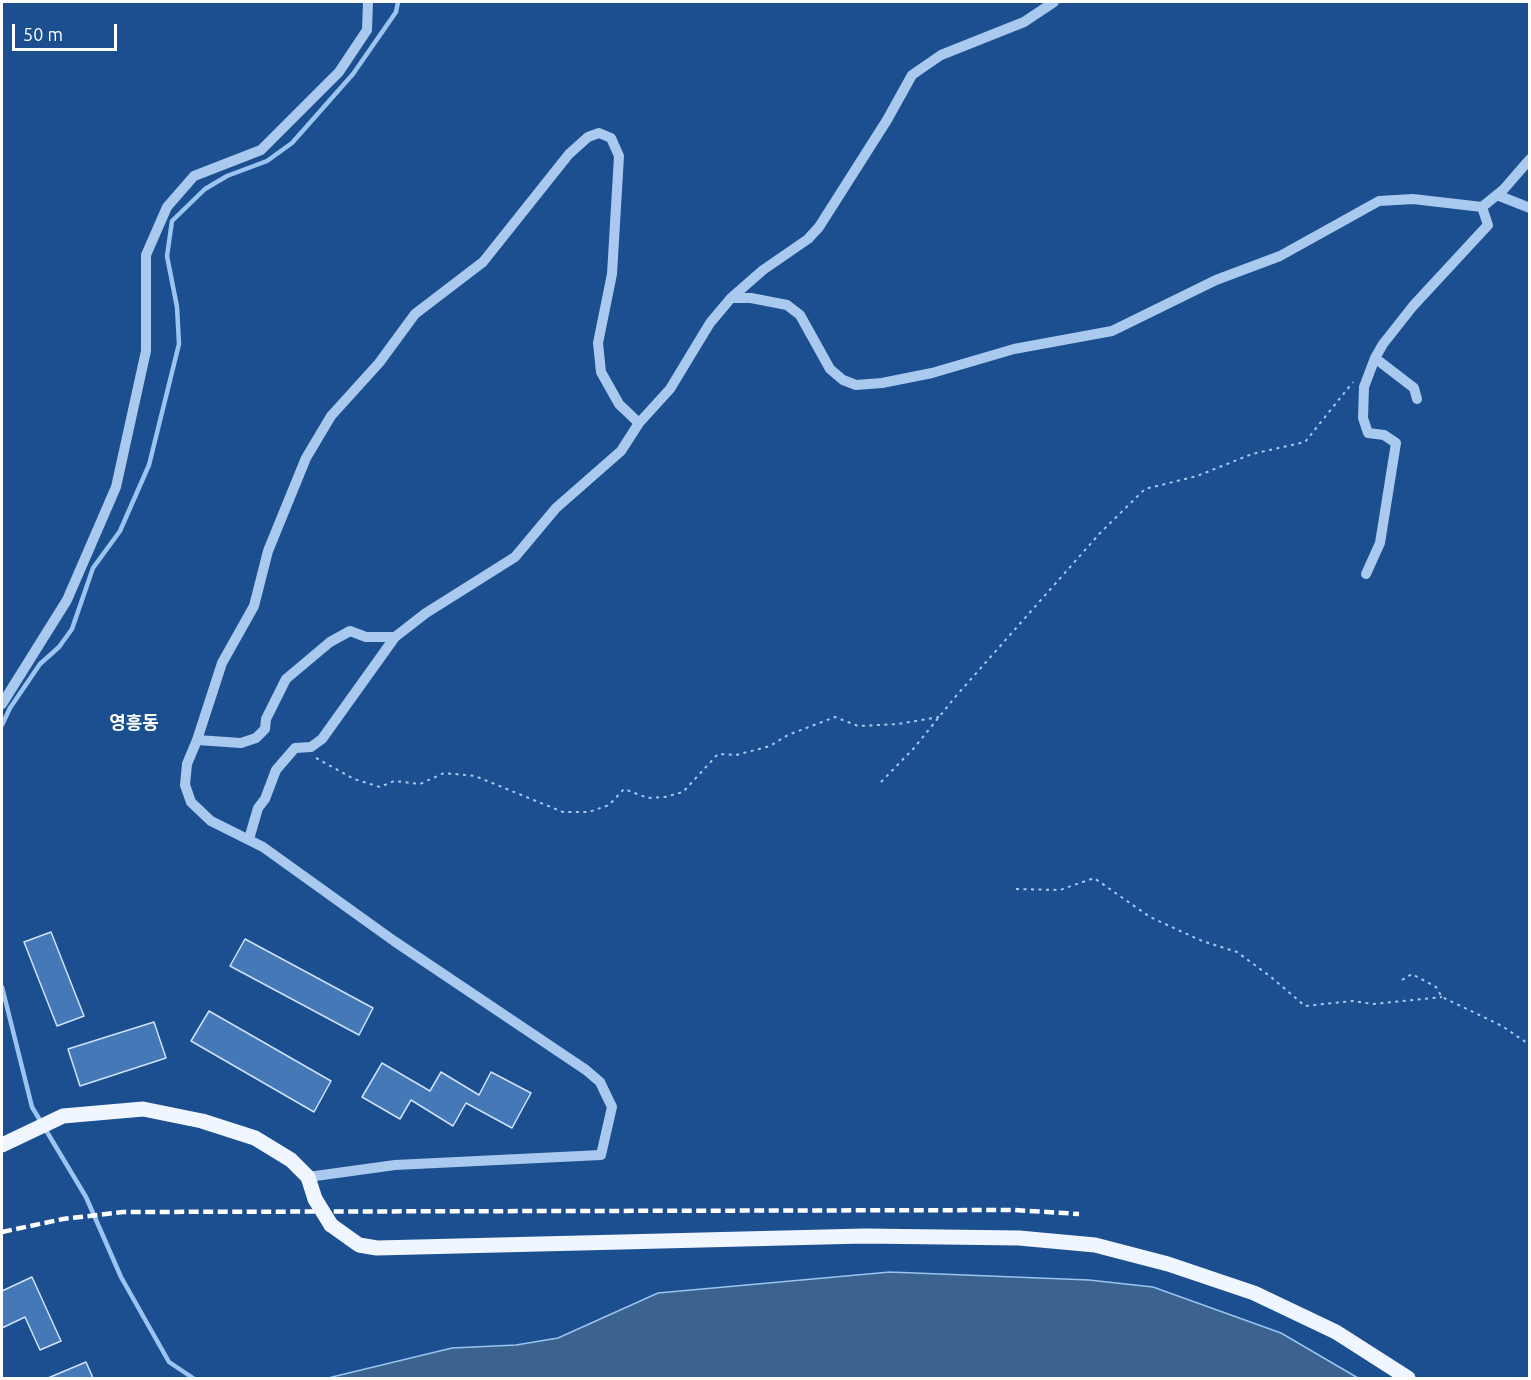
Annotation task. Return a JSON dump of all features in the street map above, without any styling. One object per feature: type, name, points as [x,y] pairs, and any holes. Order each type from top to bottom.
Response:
[{"type":"main road","points":[[2,1145],[63,1116],[143,1109],[202,1121],[255,1138],[291,1160],[308,1177],[315,1199],[331,1226],[358,1245],[378,1248],[865,1236],[1019,1238],[1095,1245],[1168,1264],[1254,1293],[1336,1332],[1408,1378]]},
{"type":"street","points":[[2,704],[67,600],[117,487],[146,351],[146,255],[167,207],[194,176],[261,150],[339,72],[367,30],[368,2]]},
{"type":"street","points":[[249,839],[258,808],[265,799],[276,770],[295,748],[311,747],[322,739],[395,637],[426,614],[515,557],[556,508],[621,451],[639,423],[670,389],[710,323],[731,298],[763,270],[808,239],[819,227],[887,120],[912,75],[941,56],[1024,22],[1054,2]]},
{"type":"street","points":[[308,1177],[395,1165],[601,1155],[612,1107],[600,1082],[586,1070],[394,941],[249,839],[211,821],[191,802],[185,785],[187,764],[198,740],[222,663],[254,606],[268,551],[306,458],[331,416],[379,363],[415,314],[483,262],[569,154],[588,138],[599,133],[611,138],[619,156],[612,274],[598,343],[601,372],[619,404],[639,423]]},
{"type":"street","points":[[731,298],[751,298],[788,305],[800,315],[830,369],[843,380],[856,385],[882,383],[932,373],[1014,349],[1112,331],[1216,280],[1280,256],[1379,201],[1413,199],[1482,207],[1497,195],[1530,159]]},
{"type":"street","points":[[1497,195],[1530,208]]},
{"type":"street","points":[[1366,573],[1380,543],[1396,443],[1384,435],[1368,434],[1363,418],[1364,387],[1375,358],[1413,306],[1488,225],[1482,207]]},
{"type":"street","points":[[1375,358],[1414,388],[1417,399]]},
{"type":"street","points":[[198,740],[241,743],[256,738],[265,729],[266,719],[286,679],[298,666],[315,656],[330,642],[350,631],[366,637],[395,637]]},
{"type":"path","points":[[881,782],[914,748],[1093,540],[1145,489],[1197,476],[1252,454],[1305,442],[1356,377]]},
{"type":"path","points":[[295,748],[354,779],[380,787],[394,781],[420,784],[444,773],[475,776],[563,812],[589,812],[609,805],[624,789],[648,798],[665,797],[683,792],[718,754],[736,754],[770,746],[788,735],[835,717],[858,726],[939,717]]},
{"type":"path","points":[[1016,889],[1060,890],[1094,878],[1150,917],[1202,941],[1237,952],[1305,1006],[1353,1001],[1373,1005],[1442,997],[1502,1026],[1530,1045]]},
{"type":"path","points":[[1402,980],[1412,974],[1436,987],[1442,997]]},
{"type":"water","points":[[890,1272],[1089,1280],[1153,1287],[1281,1333],[1358,1378],[328,1378],[452,1348],[516,1345],[558,1338],[658,1293]]},
{"type":"building","points":[[51,932],[84,1016],[57,1026],[24,942]]},
{"type":"building","points":[[245,939],[373,1008],[359,1035],[230,966]]},
{"type":"building","points":[[209,1011],[331,1081],[314,1112],[191,1041]]},
{"type":"building","points":[[154,1022],[166,1058],[80,1086],[68,1049]]},
{"type":"building","points":[[382,1063],[430,1091],[441,1072],[479,1095],[491,1072],[531,1093],[512,1128],[466,1103],[453,1126],[411,1100],[400,1119],[362,1097]]},
{"type":"building","points":[[32,1277],[61,1341],[40,1350],[25,1317],[2,1328],[2,1291]]},
{"type":"building","points":[[86,1362],[93,1378],[48,1378]]},
{"type":"waterway","points":[[2,725],[10,708],[40,664],[59,647],[72,629],[93,568],[120,531],[149,465],[179,344],[177,307],[167,256],[172,221],[205,189],[227,176],[267,161],[292,143],[353,74],[396,12],[398,2]]},
{"type":"waterway","points":[[2,987],[32,1107],[86,1197],[121,1277],[169,1362],[193,1378]]},
{"type":"railway","points":[[2,1232],[63,1219],[123,1212],[1014,1210],[1079,1214]]},
{"type":"district","name":"영흥동","points":[[134,723]]}]
